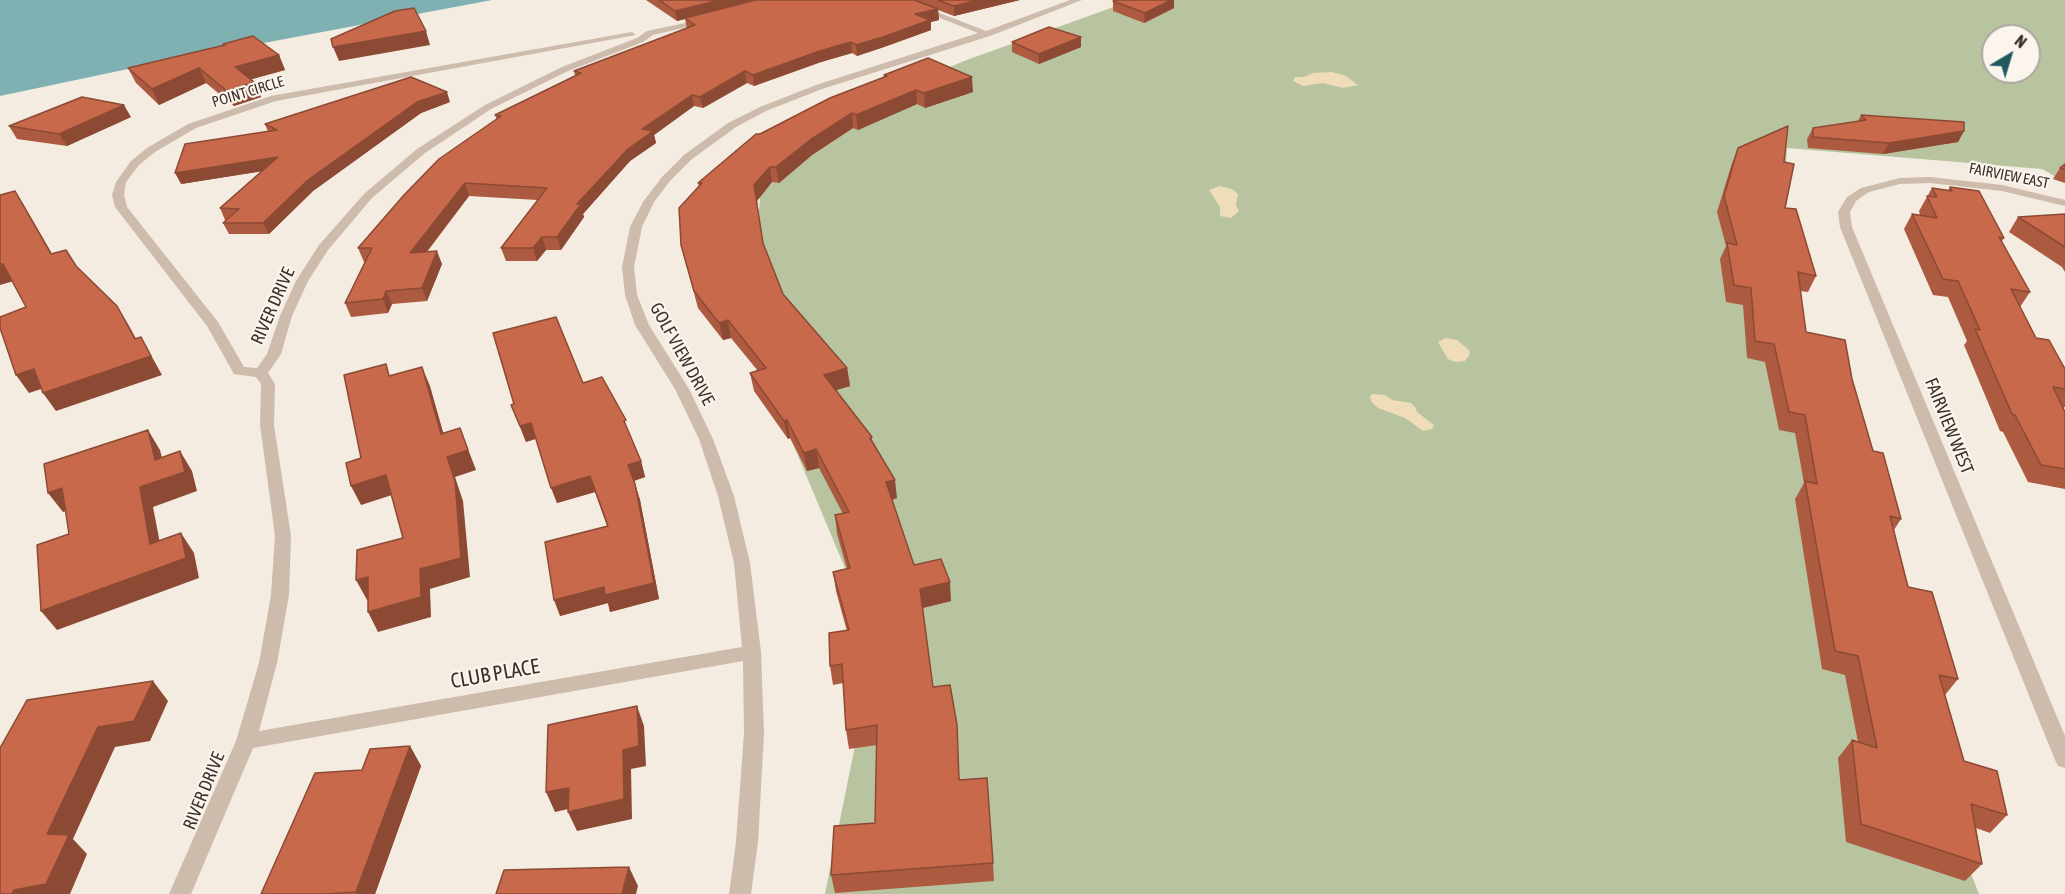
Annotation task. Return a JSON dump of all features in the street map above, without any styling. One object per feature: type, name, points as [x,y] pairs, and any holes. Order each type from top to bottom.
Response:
[{"type":"street","points":[[899,0],[987,34]]},
{"type":"street","name":"GOLF VIEW DRIVE","points":[[740,894],[747,842],[754,733],[752,652],[742,563],[726,496],[706,439],[682,389],[642,325],[631,295],[628,267],[636,227],[649,202],[666,179],[696,150],[732,125],[785,99],[987,34],[1078,0]]},
{"type":"street","name":"RIVER DRIVE","points":[[180,894],[197,860],[246,741],[268,663],[281,583],[283,537],[278,486],[267,425],[268,384],[261,373],[274,354],[286,316],[302,281],[323,248],[362,203],[390,176],[421,151],[488,107],[565,69],[640,40],[650,33],[719,16]]},
{"type":"street","name":"POINT CIRCLE","points":[[261,373],[239,370],[207,317],[121,207],[118,195],[121,182],[135,163],[151,150],[192,126],[274,98],[650,33]]},
{"type":"street","name":"FAIRVIEW WEST","points":[[1947,181],[1900,181],[1865,190],[1851,200],[1844,212],[1844,219],[2065,760]]},
{"type":"street","name":"FAIRVIEW EAST","points":[[1947,181],[2002,188],[2065,203]]},
{"type":"street","name":"CLUB PLACE","points":[[246,741],[752,652]]},
{"type":"green space","points":[[1133,0],[2065,0],[2065,182],[2042,169],[1787,148],[1775,379],[1979,894],[825,894],[876,642],[749,339],[764,147],[964,61]]},
{"type":"sand","points":[[1332,72],[1346,76],[1358,85],[1343,88],[1323,83],[1303,86],[1293,81],[1295,77]]},
{"type":"sand","points":[[1220,186],[1232,189],[1238,194],[1236,205],[1239,211],[1231,218],[1220,216],[1220,207],[1209,190]]},
{"type":"sand","points":[[1446,338],[1457,340],[1469,350],[1470,354],[1465,361],[1455,362],[1448,359],[1438,342]]},
{"type":"sand","points":[[1373,394],[1411,403],[1417,412],[1434,425],[1432,429],[1423,431],[1405,418],[1378,408],[1371,401],[1370,396]]},
{"type":"water","points":[[0,0],[492,0],[147,65],[0,96]]},
{"type":"building","points":[[659,0],[720,0],[675,11]]},
{"type":"building","points":[[756,0],[914,0],[938,9],[915,14],[930,20],[883,37],[856,45],[851,42],[820,51],[753,75],[745,71],[700,97],[692,95],[642,129],[653,131],[628,149],[577,204],[581,204],[557,237],[542,237],[533,248],[501,248],[547,188],[465,183],[410,253],[437,251],[422,288],[386,291],[383,299],[345,303],[372,248],[358,248],[439,159],[501,116],[495,115],[581,73],[574,71],[695,25],[685,18]]},
{"type":"building","points":[[938,0],[978,0],[954,6]]},
{"type":"building","points":[[1171,0],[1145,13],[1113,1]]},
{"type":"building","points":[[414,8],[426,31],[333,47],[331,39],[395,11]]},
{"type":"building","points":[[1049,27],[1081,37],[1039,54],[1012,42]]},
{"type":"building","points":[[253,36],[279,55],[235,67],[254,82],[227,91],[199,68],[152,89],[128,68],[225,45],[223,44]]},
{"type":"building","points":[[928,58],[972,77],[924,93],[916,90],[856,115],[852,113],[810,140],[776,167],[770,167],[754,185],[763,243],[783,294],[847,368],[824,375],[872,437],[870,438],[895,480],[886,482],[914,565],[941,559],[950,582],[920,589],[933,687],[950,685],[957,725],[959,780],[987,778],[993,863],[831,875],[834,826],[875,823],[877,725],[846,730],[842,664],[830,666],[829,633],[849,630],[833,572],[850,568],[835,515],[849,512],[816,449],[804,453],[787,420],[784,421],[750,373],[766,368],[728,320],[719,323],[694,291],[681,245],[679,208],[702,183],[698,183],[756,134],[830,98]]},
{"type":"building","points":[[411,77],[447,92],[417,102],[308,180],[263,223],[223,223],[239,209],[220,208],[278,157],[175,173],[185,144],[277,130],[265,124]]},
{"type":"building","points":[[82,97],[124,105],[59,134],[9,126]]},
{"type":"building","points":[[1861,115],[1964,122],[1964,131],[1889,143],[1813,137],[1813,128],[1866,120]]},
{"type":"building","points":[[1788,126],[1784,162],[1794,164],[1785,208],[1796,209],[1816,276],[1798,272],[1806,332],[1845,340],[1852,379],[1873,451],[1883,453],[1901,519],[1890,516],[1908,587],[1932,592],[1958,679],[1939,675],[1964,761],[1997,771],[2007,815],[1971,804],[1982,864],[1861,824],[1852,740],[1877,748],[1858,656],[1835,651],[1805,481],[1817,484],[1805,415],[1789,412],[1774,344],[1755,341],[1751,288],[1734,285],[1727,243],[1737,245],[1724,196],[1738,148]]},
{"type":"building","points":[[1950,187],[1979,191],[2004,238],[1999,237],[2030,292],[2011,289],[2036,338],[2049,340],[2065,369],[2065,389],[2053,387],[2065,412],[2065,469],[2041,465],[2015,415],[2012,414],[1975,329],[1980,330],[1958,281],[1943,279],[1912,214],[1937,218],[1927,196],[1937,197],[1932,188],[1952,191]]},
{"type":"building","points":[[15,191],[51,254],[66,250],[76,266],[117,306],[135,339],[141,337],[151,356],[43,393],[34,369],[16,375],[0,328],[0,317],[26,307],[3,264],[0,264],[0,195]]},
{"type":"building","points":[[2065,214],[2065,247],[2018,217]]},
{"type":"building","points":[[556,317],[583,383],[602,377],[626,420],[624,421],[641,461],[628,465],[635,484],[654,583],[605,595],[604,587],[554,600],[545,542],[608,526],[590,476],[551,488],[531,423],[520,426],[511,405],[514,404],[493,333]]},
{"type":"building","points":[[386,364],[389,376],[422,367],[441,434],[460,428],[468,450],[447,457],[455,481],[461,558],[420,569],[421,597],[368,612],[368,577],[356,580],[357,550],[403,538],[386,475],[351,486],[346,463],[361,458],[344,375]]},
{"type":"building","points":[[148,430],[155,460],[180,451],[185,472],[140,487],[150,544],[181,533],[186,558],[41,611],[37,545],[69,534],[62,488],[48,493],[44,464]]},
{"type":"building","points":[[153,681],[134,721],[98,727],[47,834],[69,835],[46,884],[14,890],[12,894],[0,894],[0,748],[27,700]]},
{"type":"building","points":[[637,706],[639,746],[623,750],[624,799],[568,812],[569,788],[546,792],[548,725]]},
{"type":"building","points":[[410,746],[356,892],[261,894],[315,773],[362,770],[370,749]]},
{"type":"building","points":[[629,867],[622,894],[496,894],[504,870]]}]
